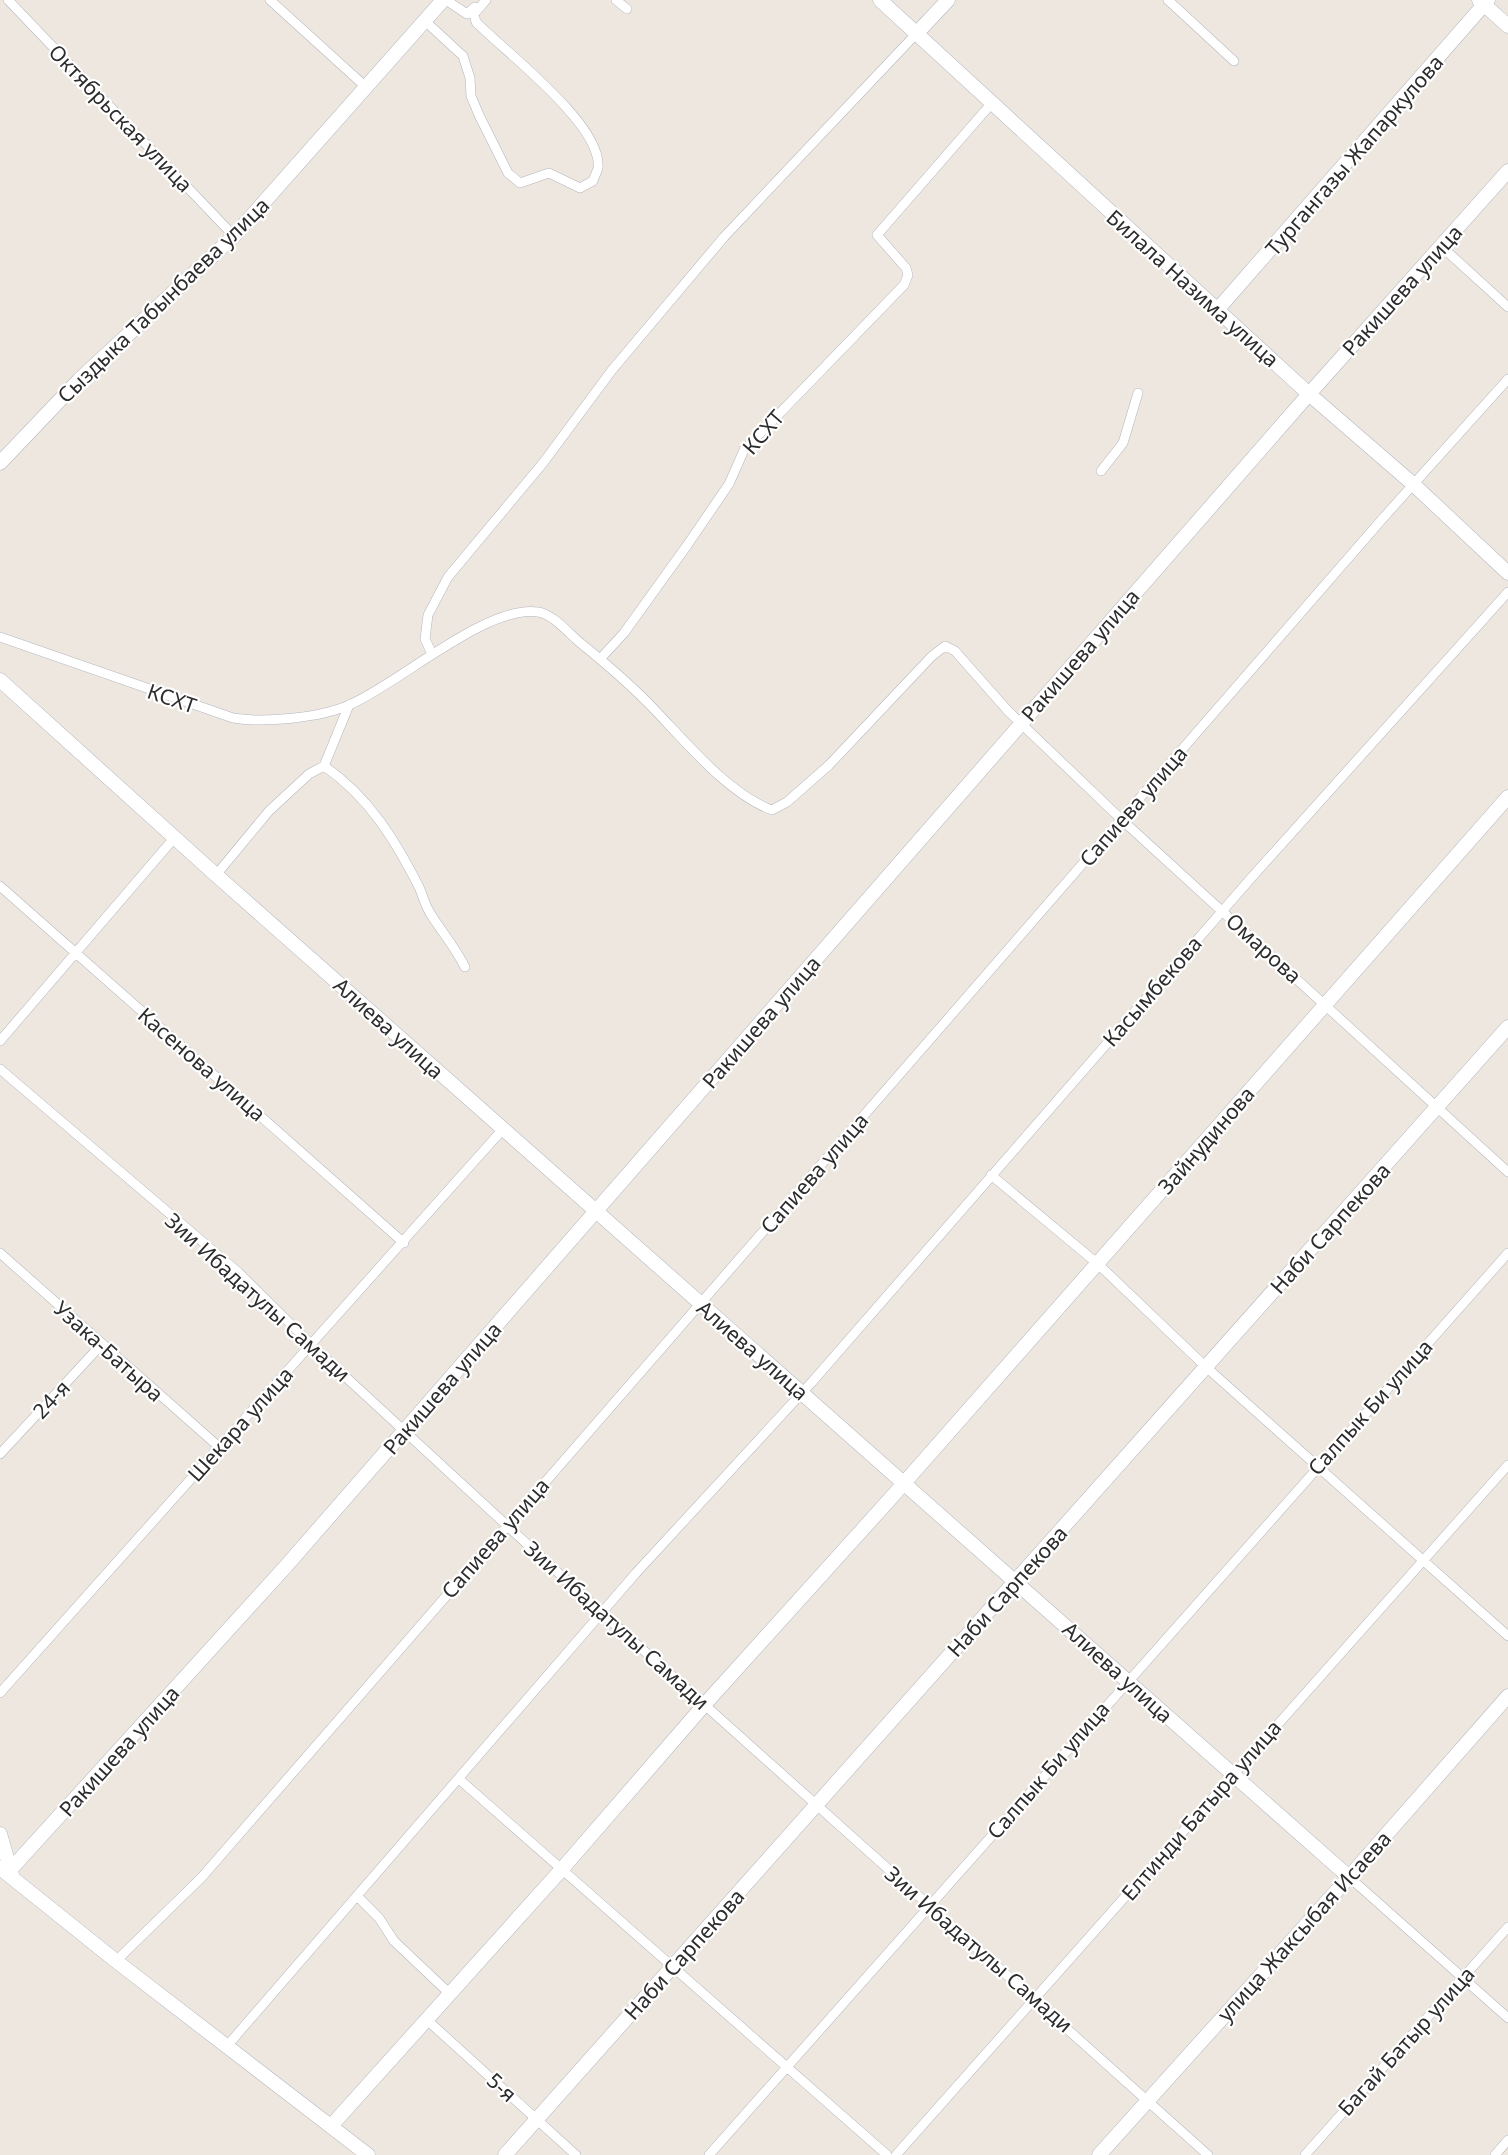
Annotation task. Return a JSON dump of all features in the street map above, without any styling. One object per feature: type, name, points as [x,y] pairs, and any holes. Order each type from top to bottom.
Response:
[{"type":"street","name":"Октябрьская улица","points":[[8,0],[234,236]]},
{"type":"street","points":[[270,0],[367,88]]},
{"type":"street","name":"Сыздыка Табынбаева улица","points":[[0,463],[79,380],[234,236],[444,0]]},
{"type":"street","points":[[444,0],[468,14],[484,0]]},
{"type":"street","points":[[425,21],[463,56],[470,78],[471,96],[508,174],[520,183],[549,173],[580,188],[593,181],[598,167],[595,153],[574,117],[544,84],[476,21],[474,15],[484,0]]},
{"type":"street","points":[[616,0],[627,9]]},
{"type":"street","name":"Билала Назима улица","points":[[880,0],[991,104],[1309,394],[1413,484],[1508,573]]},
{"type":"street","points":[[432,654],[425,639],[428,615],[448,577],[543,463],[619,362],[724,237],[948,0]]},
{"type":"street","points":[[1168,0],[1234,61]]},
{"type":"street","points":[[1484,2],[1508,26]]},
{"type":"street","name":"Тургангазы Жапаркулова","points":[[1218,309],[1484,2]]},
{"type":"street","name":"КСХТ","points":[[0,637],[233,718],[248,721],[322,714],[349,705],[432,654],[514,612],[540,612],[600,659],[624,633],[688,544],[729,484],[744,450],[904,285],[908,275],[906,268],[877,235],[991,104]]},
{"type":"street","name":"Ракишева улица","points":[[8,1871],[216,1645],[598,1210],[1020,723],[1508,171]]},
{"type":"street","points":[[1442,246],[1508,307]]},
{"type":"street","name":"Сапиева улица","points":[[116,1961],[202,1877],[1413,484],[1508,379]]},
{"type":"street","points":[[1101,471],[1123,443],[1138,393]]},
{"type":"street","name":"Касымбекова","points":[[227,2046],[603,1614],[801,1393],[1223,911],[1508,592]]},
{"type":"street","name":"Омарова","points":[[600,659],[614,669],[714,770],[762,807],[772,810],[787,802],[830,765],[932,656],[945,646],[955,651],[1020,723],[1122,820],[1325,1004],[1435,1108],[1508,1172]]},
{"type":"street","name":"Алиева улица","points":[[0,680],[216,875],[598,1210],[701,1305],[1508,2018]]},
{"type":"street","points":[[216,875],[269,811],[309,774],[324,766],[349,705]]},
{"type":"street","points":[[324,766],[363,796],[384,825],[430,912],[465,967]]},
{"type":"street","name":"Зайнудинова","points":[[332,2126],[1098,1264],[1508,797]]},
{"type":"street","points":[[0,1041],[175,837]]},
{"type":"street","name":"Касенова улица","points":[[0,886],[404,1243]]},
{"type":"street","name":"Наби Сарпекова","points":[[505,2155],[1508,1027]]},
{"type":"street","name":"Зии Ибадатулы Самади","points":[[0,1069],[238,1272],[311,1345],[405,1429],[603,1614],[1209,2155]]},
{"type":"street","name":"Шекара улица","points":[[0,1693],[404,1243],[503,1129]]},
{"type":"street","points":[[991,1174],[1098,1264],[1206,1367],[1319,1465],[1508,1636]]},
{"type":"street","name":"Узака-Батыра","points":[[0,1253],[219,1448]]},
{"type":"street","name":"Салпык Би улица","points":[[709,2155],[873,1967],[930,1907],[1508,1253]]},
{"type":"street","name":"24-я","points":[[0,1454],[101,1344]]},
{"type":"street","name":"Елтинди Батыра улица","points":[[896,2155],[1508,1465]]},
{"type":"street","name":"улица Жаксыбая Исаева","points":[[1099,2155],[1508,1696]]},
{"type":"street","points":[[459,1779],[789,2066],[887,2155]]},
{"type":"street","points":[[0,1834],[8,1871],[116,1961],[369,2155]]},
{"type":"street","points":[[357,1896],[379,1918],[394,1941],[450,1994]]},
{"type":"street","name":"Багай Батыр улица","points":[[1305,2155],[1508,1927]]},
{"type":"street","name":"5-я","points":[[426,2020],[576,2155]]},
{"type":"street","points":[[1494,2155],[1508,2140]]}]
